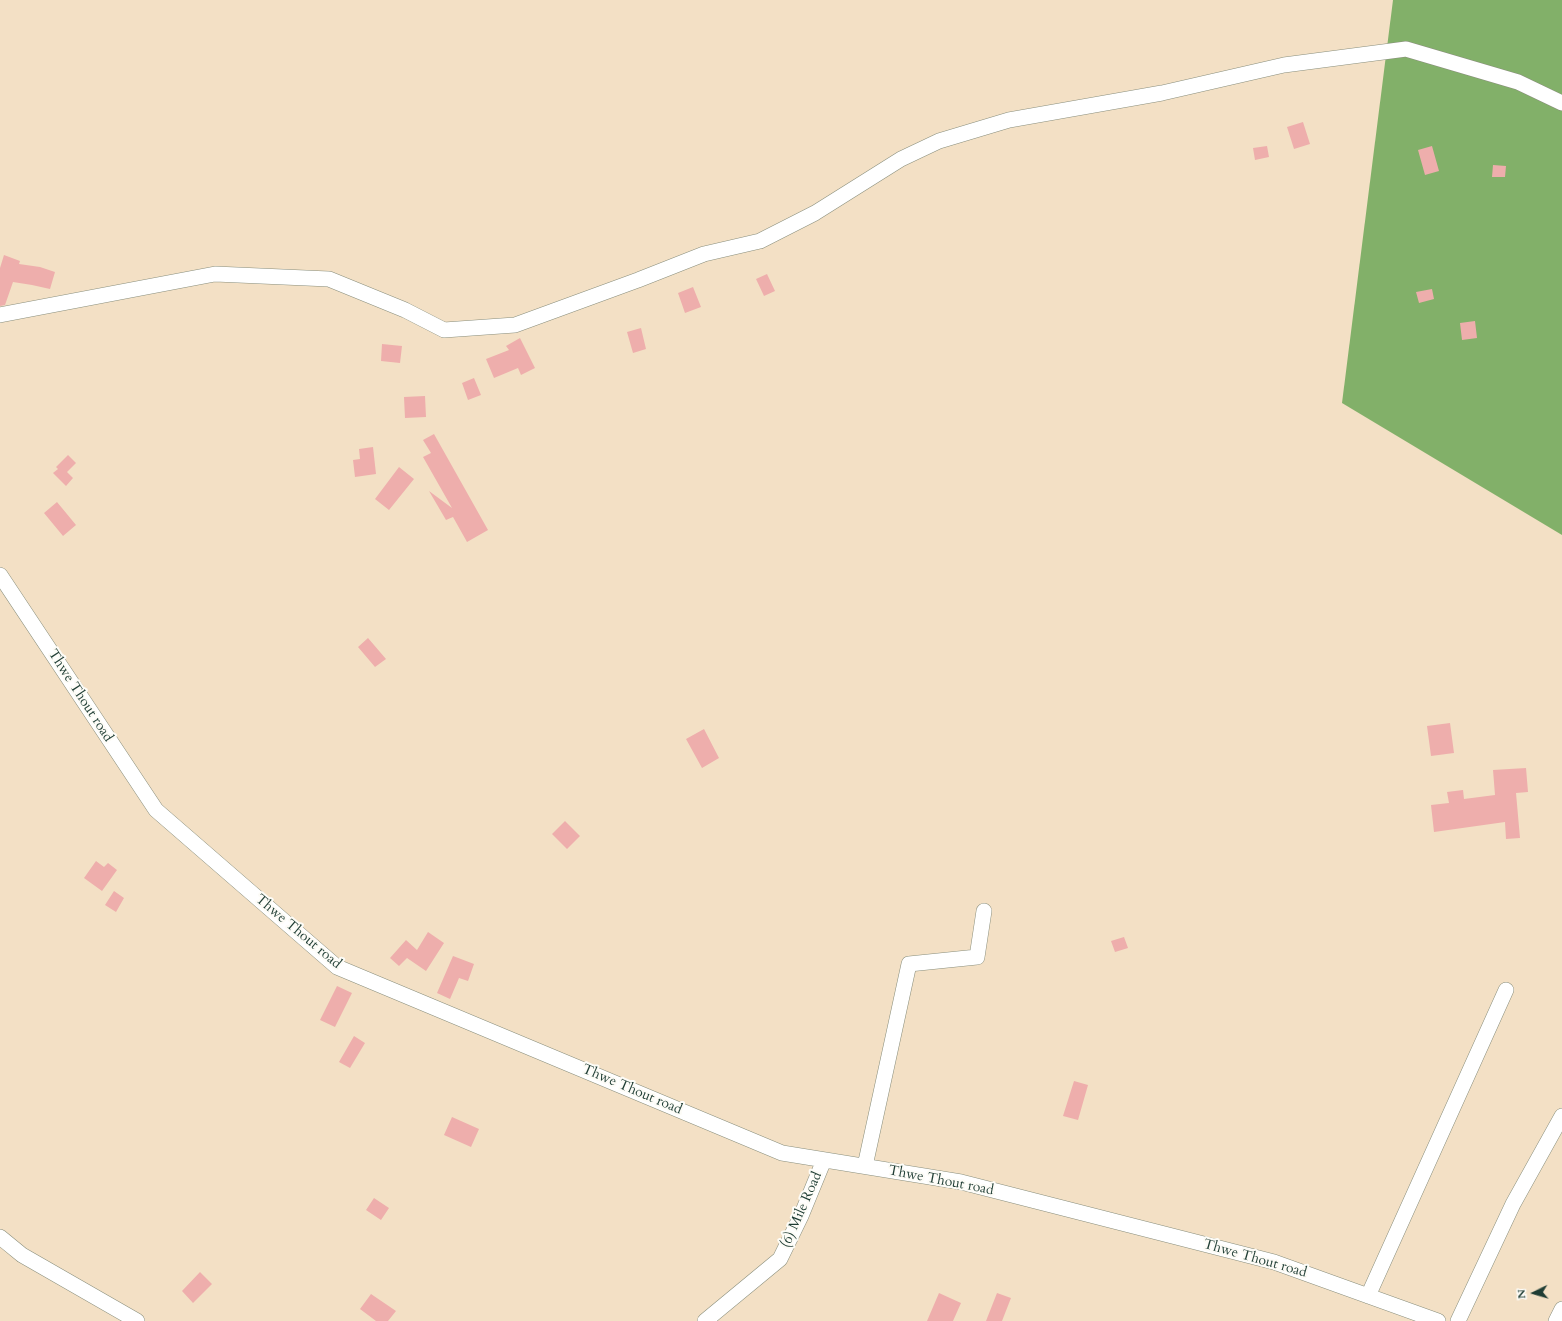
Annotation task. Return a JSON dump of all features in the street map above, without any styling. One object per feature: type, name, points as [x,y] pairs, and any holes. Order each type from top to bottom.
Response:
[{"type":"street","points":[[0,315],[215,274],[329,279],[405,310],[444,330],[515,325],[704,254],[760,241],[815,213],[901,159],[939,141],[1009,120],[1162,93],[1284,66],[1406,49],[1518,82],[1562,103]]},
{"type":"street","name":"Thwe Thout road","points":[[0,575],[156,810],[337,967],[782,1153],[961,1182],[1267,1260],[1438,1321]]},
{"type":"street","points":[[865,1166],[909,964],[977,957],[984,911]]},
{"type":"street","points":[[1368,1296],[1506,990]]},
{"type":"street","points":[[1458,1321],[1513,1204],[1562,1116]]},
{"type":"street","name":"(6) Mile Road","points":[[705,1321],[780,1259],[801,1216],[824,1160]]},
{"type":"street","points":[[0,1237],[22,1255],[137,1321]]},
{"type":"street","points":[[1556,1321],[1562,1308]]},
{"type":"green space","points":[[1393,0],[1562,0],[1562,535],[1342,403]]},
{"type":"building","points":[[1303,122],[1310,144],[1294,149],[1287,127]]},
{"type":"building","points":[[1267,146],[1269,157],[1255,160],[1253,148]]},
{"type":"building","points":[[1432,146],[1439,171],[1425,175],[1418,150]]},
{"type":"building","points":[[1493,165],[1506,166],[1505,177],[1492,177]]},
{"type":"building","points":[[4,255],[20,261],[19,264],[40,267],[55,272],[50,289],[13,282],[5,305],[0,306],[0,268]]},
{"type":"building","points":[[767,274],[775,291],[764,296],[756,279]]},
{"type":"building","points":[[693,287],[701,307],[685,313],[678,293]]},
{"type":"building","points":[[1432,289],[1434,299],[1419,303],[1416,292]]},
{"type":"building","points":[[1475,321],[1477,338],[1462,340],[1460,323]]},
{"type":"building","points":[[641,328],[646,349],[633,353],[627,332]]},
{"type":"building","points":[[520,338],[535,368],[521,375],[518,368],[494,378],[486,359],[509,350],[506,346]]},
{"type":"building","points":[[382,344],[402,346],[400,363],[381,361]]},
{"type":"building","points":[[474,378],[481,395],[468,400],[462,383]]},
{"type":"building","points":[[425,396],[426,417],[405,418],[404,397]]},
{"type":"building","points":[[434,434],[488,530],[467,542],[453,517],[446,520],[429,491],[452,508],[423,457],[431,453],[423,440]]},
{"type":"building","points":[[373,447],[376,474],[355,477],[353,460],[360,459],[359,449]]},
{"type":"building","points":[[68,455],[76,463],[67,472],[73,478],[66,486],[53,473],[58,469],[56,467]]},
{"type":"building","points":[[399,467],[414,479],[389,510],[375,499]]},
{"type":"building","points":[[57,502],[76,525],[63,536],[44,513]]},
{"type":"building","points":[[368,638],[386,659],[375,667],[358,647]]},
{"type":"building","points":[[1450,723],[1454,753],[1431,756],[1427,726]]},
{"type":"building","points":[[704,729],[719,758],[702,768],[686,739]]},
{"type":"building","points":[[1526,768],[1528,792],[1516,793],[1520,838],[1506,839],[1505,822],[1434,832],[1431,805],[1449,803],[1447,792],[1463,790],[1464,799],[1495,795],[1493,770]]},
{"type":"building","points":[[565,821],[580,836],[567,849],[552,834]]},
{"type":"building","points":[[96,861],[104,867],[108,863],[117,870],[102,891],[84,878]]},
{"type":"building","points":[[114,891],[124,898],[116,912],[105,905]]},
{"type":"building","points":[[428,932],[444,943],[426,971],[407,958],[399,966],[390,958],[406,940],[417,950]]},
{"type":"building","points":[[1124,937],[1128,948],[1115,952],[1111,941]]},
{"type":"building","points":[[453,956],[474,964],[468,981],[459,978],[450,999],[437,993]]},
{"type":"building","points":[[337,986],[352,993],[335,1027],[320,1020]]},
{"type":"building","points":[[354,1036],[365,1043],[350,1068],[339,1062]]},
{"type":"building","points":[[1074,1081],[1088,1085],[1078,1120],[1063,1116]]},
{"type":"building","points":[[452,1117],[479,1129],[471,1147],[444,1135]]},
{"type":"building","points":[[374,1198],[389,1208],[381,1220],[366,1210]]},
{"type":"building","points":[[200,1272],[212,1284],[193,1303],[182,1291]]},
{"type":"building","points":[[939,1293],[961,1303],[953,1321],[927,1321]]},
{"type":"building","points":[[997,1293],[1011,1298],[1002,1321],[986,1321]]},
{"type":"building","points":[[371,1294],[396,1311],[388,1321],[376,1321],[360,1309]]}]
